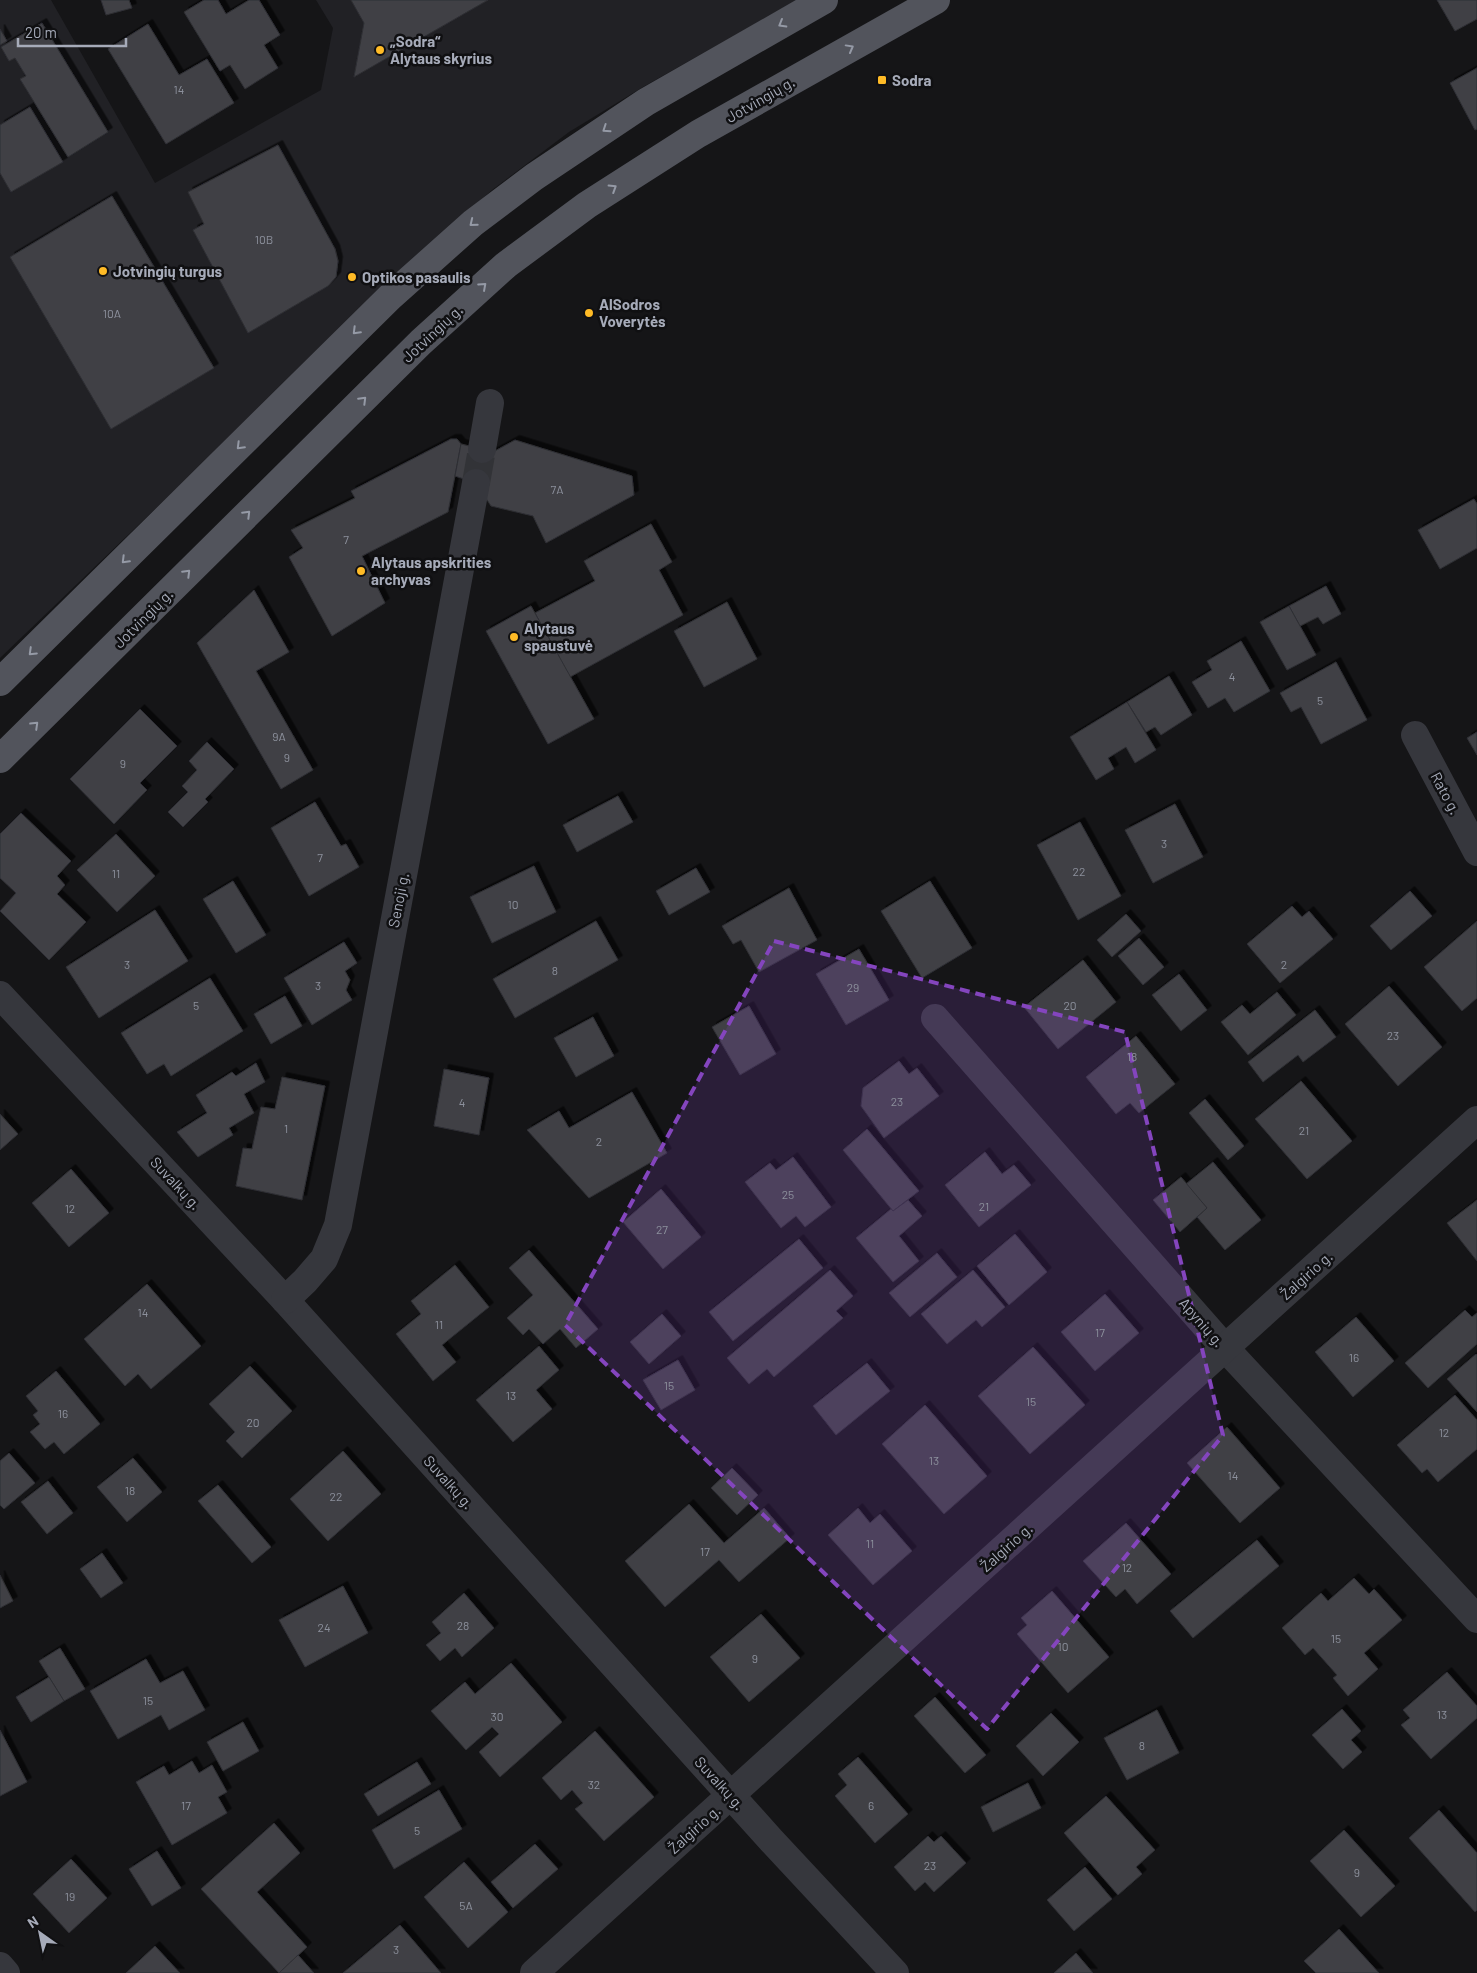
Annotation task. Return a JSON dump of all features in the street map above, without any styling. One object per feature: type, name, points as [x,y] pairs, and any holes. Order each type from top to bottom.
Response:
[{"type":"main road","points":[[0,682],[390,297],[472,223],[534,177],[646,102],[824,0]]},
{"type":"main road","name":"Jotvingių g.","points":[[0,759],[421,342],[506,265],[587,204],[698,134],[936,0]]},
{"type":"street","points":[[482,449],[490,403]]},
{"type":"street","name":"Senoji g.","points":[[285,1300],[324,1259],[338,1224],[476,483]]},
{"type":"street","name":"Rato g.","points":[[1414,735],[1477,852]]},
{"type":"street","name":"Suvalkų g.","points":[[0,995],[285,1300],[894,1973]]},
{"type":"street","name":"Apynių g.","points":[[936,1018],[1225,1348],[1477,1619]]},
{"type":"street","name":"Žalgirio g.","points":[[534,1973],[1477,1121]]},
{"type":"street","points":[[0,1966],[6,1973]]},
{"type":"highlighted area","points":[[774,941],[1125,1032],[1223,1435],[987,1729],[565,1325]]},
{"type":"shaded area","points":[[0,0],[51,0],[155,183],[321,90],[333,28],[316,0],[797,0],[643,87],[569,132],[492,190],[433,242],[0,658]]},
{"type":"building","points":[[101,0],[129,0],[132,8],[106,15]]},
{"type":"building","points":[[204,0],[218,0],[226,14],[249,0],[259,0],[280,35],[264,45],[278,68],[245,89],[230,65],[220,71],[184,12]]},
{"type":"building","name":"„Sodra“ Alytaus skyrius","points":[[351,0],[488,0],[354,77],[364,23]]},
{"type":"building","points":[[1437,0],[1477,0],[1477,19],[1455,31]]},
{"type":"building","points":[[42,23],[108,132],[68,157],[20,79],[26,76],[15,58],[9,61],[1,47]]},
{"type":"building","points":[[148,24],[179,75],[207,59],[234,103],[166,144],[108,49]]},
{"type":"building","points":[[0,29],[7,41],[0,45]]},
{"type":"building","points":[[1477,68],[1477,129],[1475,130],[1450,83]]},
{"type":"building","points":[[30,107],[63,162],[11,192],[0,173],[0,125]]},
{"type":"building","points":[[278,145],[335,249],[338,261],[336,277],[328,286],[248,333],[193,230],[204,224],[188,192]]},
{"type":"building","points":[[112,196],[214,368],[111,429],[10,257]]},
{"type":"building","points":[[451,439],[457,439],[461,444],[448,512],[362,556],[385,603],[332,636],[289,557],[303,548],[291,530],[355,498],[351,491]]},
{"type":"building","points":[[515,440],[632,476],[634,495],[546,543],[533,516],[491,506],[476,483],[455,476],[461,444],[493,452]]},
{"type":"building","points":[[1474,499],[1477,504],[1477,548],[1440,569],[1418,530]]},
{"type":"building","points":[[651,524],[672,562],[659,570],[683,615],[570,677],[535,613],[595,581],[584,561]]},
{"type":"building","points":[[1326,586],[1341,614],[1323,624],[1318,617],[1300,626],[1289,606]]},
{"type":"building","points":[[254,590],[289,652],[256,671],[313,770],[281,789],[197,643]]},
{"type":"building","points":[[727,602],[757,659],[704,687],[674,631]]},
{"type":"building","points":[[531,606],[594,719],[548,744],[486,631]]},
{"type":"building","points":[[1289,606],[1316,655],[1287,670],[1260,622]]},
{"type":"building","points":[[1241,641],[1270,691],[1234,712],[1225,698],[1208,708],[1192,682],[1212,670],[1207,661]]},
{"type":"building","points":[[1336,662],[1367,720],[1321,744],[1301,707],[1291,712],[1280,693]]},
{"type":"building","points":[[1169,676],[1192,715],[1161,735],[1155,727],[1146,732],[1127,702]]},
{"type":"building","points":[[1127,702],[1156,750],[1135,763],[1126,747],[1108,758],[1114,769],[1096,780],[1070,737]]},
{"type":"building","points":[[140,709],[177,746],[140,783],[147,790],[114,824],[70,779]]},
{"type":"building","points":[[1477,732],[1477,755],[1467,738]]},
{"type":"building","points":[[207,742],[234,769],[205,799],[208,802],[183,827],[168,812],[188,792],[182,786],[197,770],[189,761]]},
{"type":"building","points":[[618,796],[633,822],[577,852],[563,825]]},
{"type":"building","points":[[315,802],[341,846],[346,844],[359,867],[309,896],[271,828]]},
{"type":"building","points":[[1175,804],[1203,857],[1153,883],[1125,830]]},
{"type":"building","points":[[21,813],[71,861],[57,876],[65,885],[57,894],[86,922],[49,960],[0,911],[16,893],[0,878],[0,834]]},
{"type":"building","points":[[1080,822],[1121,896],[1078,920],[1037,845]]},
{"type":"building","points":[[116,834],[155,876],[117,912],[77,870]]},
{"type":"building","points":[[534,866],[556,912],[492,943],[470,897]]},
{"type":"building","points":[[696,868],[710,892],[669,915],[656,891]]},
{"type":"building","points":[[233,881],[266,935],[236,953],[203,899]]},
{"type":"building","points":[[930,881],[972,948],[922,978],[881,911]]},
{"type":"building","points":[[789,888],[817,940],[759,972],[741,940],[733,944],[722,926]]},
{"type":"building","points":[[1410,891],[1432,916],[1391,950],[1370,926]]},
{"type":"building","points":[[1292,906],[1302,917],[1309,911],[1333,939],[1280,983],[1247,944]]},
{"type":"building","points":[[155,910],[188,961],[99,1018],[66,967]]},
{"type":"building","points":[[1126,914],[1141,931],[1112,957],[1097,940]]},
{"type":"building","points":[[596,921],[618,960],[515,1018],[493,979]]},
{"type":"building","points":[[1477,921],[1477,998],[1462,1011],[1424,967]]},
{"type":"building","points":[[1139,938],[1164,967],[1143,985],[1118,956]]},
{"type":"building","points":[[344,942],[357,963],[345,971],[350,980],[346,990],[352,1000],[312,1025],[284,978]]},
{"type":"building","points":[[859,949],[889,1000],[846,1025],[816,974]]},
{"type":"building","points":[[1083,960],[1116,1002],[1058,1049],[1024,1007]]},
{"type":"building","points":[[1179,974],[1207,1010],[1181,1031],[1152,995]]},
{"type":"building","points":[[210,978],[243,1031],[171,1076],[164,1064],[147,1074],[121,1033]]},
{"type":"building","points":[[1389,986],[1442,1047],[1398,1086],[1345,1024]]},
{"type":"building","points":[[1277,992],[1296,1015],[1248,1055],[1221,1022],[1242,1005],[1250,1014]]},
{"type":"building","points":[[285,996],[302,1026],[271,1044],[254,1014]]},
{"type":"building","points":[[749,1006],[776,1054],[740,1075],[712,1027]]},
{"type":"building","points":[[1315,1010],[1336,1037],[1303,1062],[1298,1055],[1263,1082],[1248,1062]]},
{"type":"building","points":[[593,1017],[614,1056],[576,1077],[554,1038]]},
{"type":"building","points":[[1136,1036],[1175,1084],[1139,1113],[1130,1103],[1116,1114],[1086,1077]]},
{"type":"building","points":[[899,1061],[909,1074],[917,1068],[939,1096],[884,1138],[861,1106],[863,1088]]},
{"type":"building","points":[[256,1063],[265,1082],[244,1094],[254,1113],[229,1128],[233,1135],[198,1157],[177,1132],[207,1113],[196,1095],[232,1072],[236,1076]]},
{"type":"building","points":[[444,1069],[489,1078],[479,1135],[434,1126]]},
{"type":"building","points":[[282,1077],[325,1086],[302,1200],[236,1186],[243,1148],[252,1149],[261,1107],[275,1109]]},
{"type":"building","points":[[1301,1081],[1352,1141],[1307,1179],[1255,1119]]},
{"type":"building","points":[[632,1092],[667,1153],[589,1198],[527,1130],[559,1111],[569,1128]]},
{"type":"building","points":[[1205,1099],[1244,1146],[1228,1160],[1189,1113]]},
{"type":"building","points":[[0,1114],[18,1134],[0,1150]]},
{"type":"building","points":[[867,1129],[919,1191],[893,1211],[843,1150]]},
{"type":"building","points":[[985,1152],[1002,1174],[1014,1165],[1031,1185],[979,1227],[945,1185]]},
{"type":"building","points":[[793,1157],[831,1207],[805,1227],[796,1216],[781,1228],[745,1182],[770,1163],[776,1170]]},
{"type":"building","points":[[1213,1162],[1261,1220],[1225,1250],[1197,1217],[1207,1208],[1186,1184]]},
{"type":"building","points":[[71,1169],[109,1213],[69,1247],[32,1203]]},
{"type":"building","points":[[1181,1177],[1207,1208],[1180,1232],[1153,1200]]},
{"type":"building","points":[[661,1189],[701,1237],[663,1269],[623,1222]]},
{"type":"building","points":[[908,1200],[922,1216],[899,1236],[919,1261],[893,1282],[856,1238],[891,1209],[893,1211]]},
{"type":"building","points":[[1477,1200],[1477,1261],[1447,1223]]},
{"type":"building","points":[[1015,1234],[1047,1272],[1009,1305],[977,1266]]},
{"type":"building","points":[[799,1239],[823,1268],[733,1341],[709,1312]]},
{"type":"building","points":[[529,1250],[598,1329],[576,1348],[560,1329],[543,1344],[529,1329],[523,1335],[507,1318],[533,1295],[509,1268]]},
{"type":"building","points":[[937,1253],[957,1277],[910,1317],[889,1293]]},
{"type":"building","points":[[455,1265],[489,1307],[442,1345],[456,1362],[433,1381],[396,1334],[421,1314],[411,1301]]},
{"type":"building","points":[[830,1270],[853,1296],[836,1311],[843,1318],[774,1377],[767,1369],[749,1384],[727,1358]]},
{"type":"building","points":[[973,1270],[1005,1307],[982,1327],[976,1320],[947,1344],[921,1314]]},
{"type":"building","points":[[147,1284],[201,1346],[151,1389],[138,1374],[125,1386],[84,1339]]},
{"type":"building","points":[[1105,1294],[1139,1333],[1095,1371],[1061,1332]]},
{"type":"building","points":[[1465,1310],[1472,1317],[1477,1313],[1477,1344],[1428,1388],[1405,1363]]},
{"type":"building","points":[[662,1314],[681,1336],[649,1364],[630,1342]]},
{"type":"building","points":[[1356,1317],[1394,1361],[1353,1397],[1315,1352]]},
{"type":"building","points":[[539,1346],[559,1370],[536,1390],[552,1409],[513,1442],[476,1400]]},
{"type":"building","points":[[1033,1347],[1085,1405],[1030,1454],[978,1396]]},
{"type":"building","points":[[1477,1355],[1477,1412],[1447,1379]]},
{"type":"building","points":[[678,1360],[695,1390],[661,1410],[643,1380]]},
{"type":"building","points":[[867,1363],[890,1391],[836,1435],[813,1406]]},
{"type":"building","points":[[250,1366],[292,1411],[242,1458],[226,1441],[235,1432],[209,1404]]},
{"type":"building","points":[[56,1371],[100,1424],[64,1454],[54,1442],[45,1449],[30,1432],[40,1424],[33,1415],[38,1411],[26,1396]]},
{"type":"building","points":[[1455,1395],[1477,1420],[1477,1449],[1438,1482],[1427,1469],[1422,1473],[1397,1445]]},
{"type":"building","points":[[925,1405],[987,1476],[944,1514],[882,1444]]},
{"type":"building","points":[[1227,1427],[1280,1488],[1240,1523],[1187,1463]]},
{"type":"building","points":[[343,1451],[381,1494],[328,1541],[290,1499]]},
{"type":"building","points":[[9,1453],[35,1483],[4,1509],[0,1505],[0,1461]]},
{"type":"building","points":[[133,1458],[162,1492],[127,1522],[97,1487]]},
{"type":"building","points":[[732,1468],[758,1495],[737,1515],[711,1488]]},
{"type":"building","points":[[48,1481],[73,1513],[47,1534],[21,1502]]},
{"type":"building","points":[[218,1485],[271,1547],[252,1563],[198,1501]]},
{"type":"building","points":[[689,1504],[724,1543],[764,1508],[790,1538],[739,1582],[719,1560],[665,1607],[625,1561]]},
{"type":"building","points":[[858,1508],[870,1523],[880,1514],[912,1551],[873,1585],[828,1535]]},
{"type":"building","points":[[1126,1523],[1171,1574],[1137,1604],[1125,1589],[1116,1597],[1083,1561]]},
{"type":"building","points":[[1257,1540],[1279,1566],[1193,1638],[1170,1611]]},
{"type":"building","points":[[102,1553],[123,1583],[101,1598],[80,1569]]},
{"type":"building","points":[[0,1575],[13,1601],[0,1608]]},
{"type":"building","points":[[1354,1578],[1369,1594],[1374,1589],[1402,1620],[1364,1653],[1378,1669],[1348,1696],[1333,1678],[1337,1675],[1313,1648],[1305,1655],[1282,1628],[1321,1593],[1328,1601]]},
{"type":"building","points":[[343,1586],[368,1633],[305,1667],[279,1620]]},
{"type":"building","points":[[1052,1591],[1109,1657],[1068,1693],[1017,1634],[1027,1625],[1021,1618]]},
{"type":"building","points":[[464,1593],[494,1628],[462,1657],[455,1648],[440,1661],[426,1645],[441,1633],[432,1622]]},
{"type":"building","points":[[761,1614],[800,1658],[749,1702],[710,1657]]},
{"type":"building","points":[[60,1648],[85,1689],[64,1701],[39,1661]]},
{"type":"building","points":[[146,1659],[160,1683],[183,1671],[205,1710],[169,1730],[161,1715],[118,1739],[90,1691]]},
{"type":"building","points":[[511,1663],[562,1722],[500,1777],[479,1752],[499,1734],[492,1727],[466,1750],[431,1711],[465,1682],[475,1694]]},
{"type":"building","points":[[1447,1672],[1477,1706],[1477,1718],[1431,1759],[1401,1725],[1410,1718],[1403,1710]]},
{"type":"building","points":[[49,1677],[64,1701],[31,1722],[16,1697]]},
{"type":"building","points":[[935,1697],[986,1755],[965,1773],[914,1716]]},
{"type":"building","points":[[1342,1709],[1361,1731],[1351,1740],[1362,1752],[1343,1769],[1312,1735]]},
{"type":"building","points":[[1157,1710],[1179,1753],[1127,1780],[1104,1738]]},
{"type":"building","points":[[1051,1713],[1079,1742],[1043,1776],[1016,1746]]},
{"type":"building","points":[[243,1722],[259,1751],[223,1771],[207,1742]]},
{"type":"building","points":[[0,1730],[27,1782],[0,1796]]},
{"type":"building","points":[[595,1731],[654,1797],[604,1841],[575,1809],[583,1803],[572,1790],[561,1800],[542,1778]]},
{"type":"building","points":[[858,1757],[908,1814],[875,1843],[835,1796],[847,1785],[838,1774]]},
{"type":"building","points":[[192,1761],[199,1773],[212,1765],[227,1792],[218,1797],[227,1813],[172,1845],[136,1782],[164,1766],[169,1775]]},
{"type":"building","points":[[417,1762],[431,1784],[378,1816],[364,1794]]},
{"type":"building","points":[[1028,1783],[1041,1808],[993,1832],[981,1807]]},
{"type":"building","points":[[439,1790],[462,1829],[394,1869],[372,1830]]},
{"type":"building","points":[[1106,1796],[1155,1850],[1136,1867],[1142,1874],[1118,1895],[1064,1833]]},
{"type":"building","points":[[1439,1810],[1477,1853],[1477,1910],[1475,1912],[1409,1838]]},
{"type":"building","points":[[274,1823],[300,1853],[257,1892],[307,1947],[279,1973],[201,1889]]},
{"type":"building","points":[[1344,1830],[1395,1886],[1361,1917],[1310,1861]]},
{"type":"building","points":[[928,1836],[934,1842],[941,1836],[966,1863],[934,1892],[925,1882],[915,1891],[894,1867]]},
{"type":"building","points":[[535,1844],[558,1869],[513,1908],[491,1882]]},
{"type":"building","points":[[157,1851],[181,1888],[152,1906],[129,1869]]},
{"type":"building","points":[[71,1859],[107,1898],[69,1933],[33,1894]]},
{"type":"building","points":[[464,1862],[508,1912],[468,1948],[424,1897]]},
{"type":"building","points":[[1085,1867],[1112,1899],[1074,1931],[1047,1900]]},
{"type":"building","points":[[400,1925],[441,1973],[343,1973]]},
{"type":"building","points":[[1339,1929],[1379,1973],[1316,1973],[1304,1961]]},
{"type":"building","points":[[155,1946],[180,1973],[126,1973]]},
{"type":"building","points":[[1076,1953],[1093,1973],[1054,1973]]},
{"type":"building","points":[[298,1955],[314,1973],[279,1973]]},
{"type":"tunnel","points":[[476,483],[482,449]]},
{"type":"place","name":"„Sodra“ Alytaus skyrius","points":[[380,50]]},
{"type":"place","name":"Sodra","points":[[882,80]]},
{"type":"place","name":"Jotvingių turgus","points":[[103,271]]},
{"type":"place","name":"Optikos pasaulis","points":[[352,277]]},
{"type":"place","name":"AlSodros Voverytės","points":[[589,313]]},
{"type":"place","name":"Alytaus apskrities archyvas","points":[[361,571]]},
{"type":"place","name":"Alytaus spaustuvė","points":[[514,637]]}]
